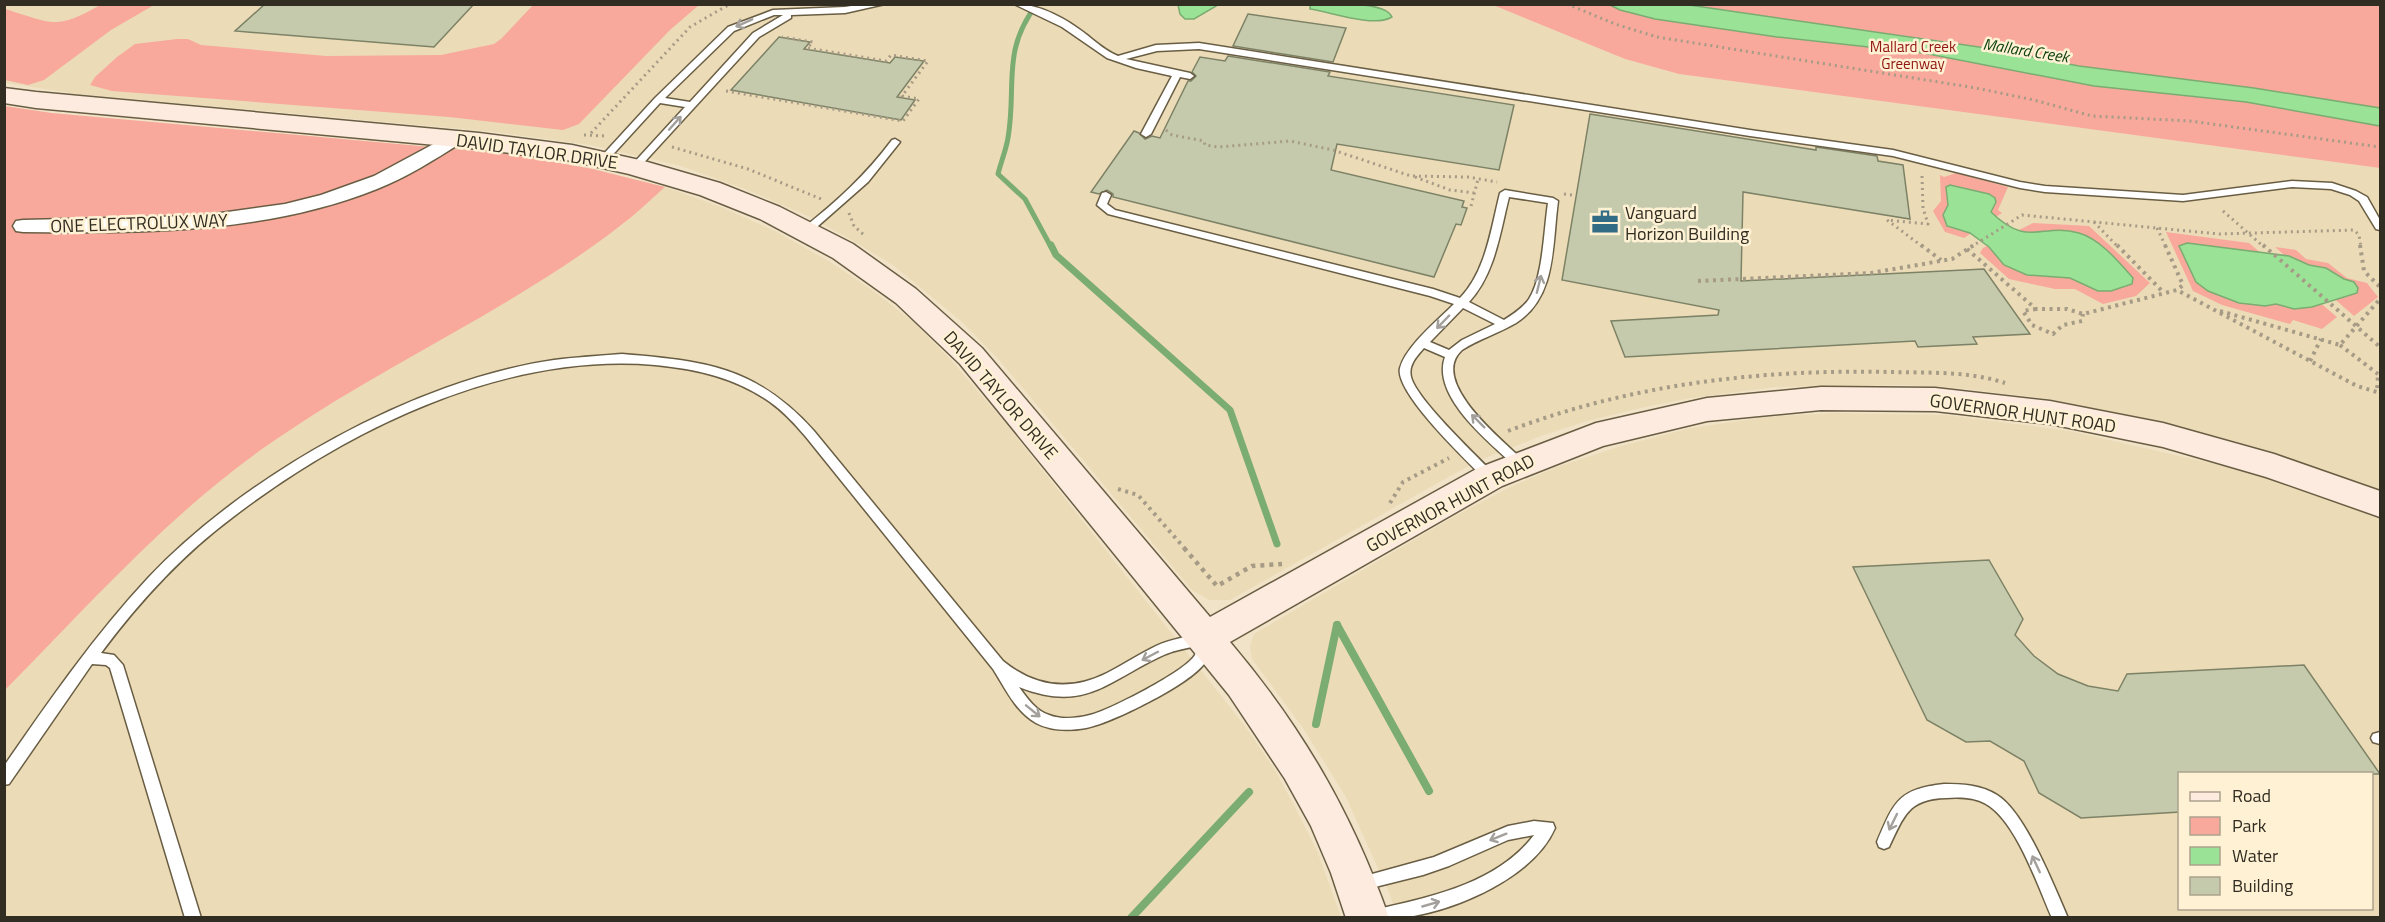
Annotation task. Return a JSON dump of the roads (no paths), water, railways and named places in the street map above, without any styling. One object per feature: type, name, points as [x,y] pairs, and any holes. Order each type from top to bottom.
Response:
[{"type":"street","name":"DAVID TAYLOR DRIVE","points":[[4,95],[36,100],[529,147],[595,149],[635,167],[710,189],[806,231],[876,273],[906,296],[952,337],[986,373],[1242,683],[1299,766],[1326,814],[1362,901]]},
{"type":"street","name":"ONE ELECTROLUX WAY","points":[[22,226],[176,225],[242,220],[298,208],[370,185],[418,161],[454,139]]},
{"type":"street","name":"GOVERNOR HUNT ROAD","points":[[1205,639],[1504,470],[1621,427],[1695,411],[1795,400],[1910,398],[2036,411],[2132,428],[2265,464],[2380,504]]},
{"type":"lane","points":[[595,149],[658,100],[731,29],[766,15],[845,10],[881,4]]},
{"type":"lane","points":[[1018,4],[1054,19],[1082,35],[1098,50],[1118,59],[1190,76]]},
{"type":"lane","points":[[635,167],[756,35],[774,22],[800,12]]},
{"type":"lane","points":[[1118,59],[1172,45],[1199,46],[1893,153],[2020,186],[2045,189],[2183,198],[2292,184],[2325,185],[2343,189],[2362,199],[2380,227]]},
{"type":"lane","points":[[1146,134],[1177,74]]},
{"type":"lane","points":[[658,100],[692,105]]},
{"type":"lane","points":[[806,231],[875,170],[895,142]]},
{"type":"lane","points":[[1506,193],[1553,201],[1540,285],[1535,299],[1525,310],[1504,324],[1470,340],[1451,355],[1448,364],[1448,379],[1454,393],[1493,436],[1504,470],[1465,450],[1409,387],[1405,376],[1406,364],[1412,354],[1474,290],[1486,267],[1506,193]]},
{"type":"lane","points":[[1106,195],[1102,206],[1112,212],[1433,293],[1462,303],[1504,324]]},
{"type":"lane","points":[[1424,343],[1451,355]]},
{"type":"lane","points":[[4,779],[89,658],[139,596],[186,549],[264,487],[316,454],[366,428],[464,387],[554,363],[618,357],[657,359],[714,371],[753,387],[783,406],[810,434],[998,665],[1022,701],[1038,717],[1049,722],[1090,722],[1116,712],[1190,668],[1200,657],[1205,639],[1162,649],[1107,680],[1079,690],[1038,689],[1014,680],[998,665]]},
{"type":"lane","points":[[89,658],[109,659],[116,665],[193,918]]},
{"type":"lane","points":[[1884,842],[1904,802],[1916,794],[1953,790],[1976,793],[1988,798],[1998,803],[2013,818],[2060,918]]},
{"type":"lane","points":[[1362,901],[1443,861],[1519,830],[1536,826],[1548,828],[1537,844],[1521,859],[1472,889],[1443,900],[1374,918]]},
{"type":"water","points":[[1178,4],[1218,5],[1194,19],[1185,19],[1180,14]]},
{"type":"water","points":[[1310,5],[1368,5],[1387,12],[1392,17],[1375,21],[1364,20],[1310,9]]},
{"type":"water","points":[[1610,5],[1689,5],[1986,48],[2079,66],[2254,88],[2380,108],[2380,126],[2246,102],[2094,86],[1923,53],[1777,37],[1655,19],[1620,10]]},
{"type":"water","points":[[1950,185],[1989,194],[1995,198],[1996,202],[1991,212],[2015,229],[2026,232],[2066,230],[2087,236],[2115,258],[2133,278],[2132,284],[2111,291],[2098,291],[2070,278],[2027,275],[2004,265],[1989,247],[1970,233],[1947,226],[1943,215],[1948,205],[1946,187]]},
{"type":"water","points":[[2187,243],[2289,256],[2309,265],[2326,268],[2354,282],[2358,288],[2357,293],[2312,307],[2294,309],[2276,304],[2265,306],[2239,303],[2208,291],[2196,282],[2179,246]]},
{"type":"waterway","points":[[1037,4],[1026,21],[1014,53],[1008,138],[998,174],[1025,199],[1051,247]]},
{"type":"waterway","points":[[1051,245],[1056,255],[1230,410],[1277,544]]},
{"type":"waterway","points":[[1316,724],[1337,625],[1429,791]]},
{"type":"waterway","points":[[1131,918],[1249,792]]},
{"type":"place","name":"Vanguard Horizon Building","points":[[1605,222]]},
{"type":"park label","name":"Mallard Creek Greenway","points":[[1913,54]]},
{"type":"water label","name":"Mallard Creek","points":[[2026,50]]}]
